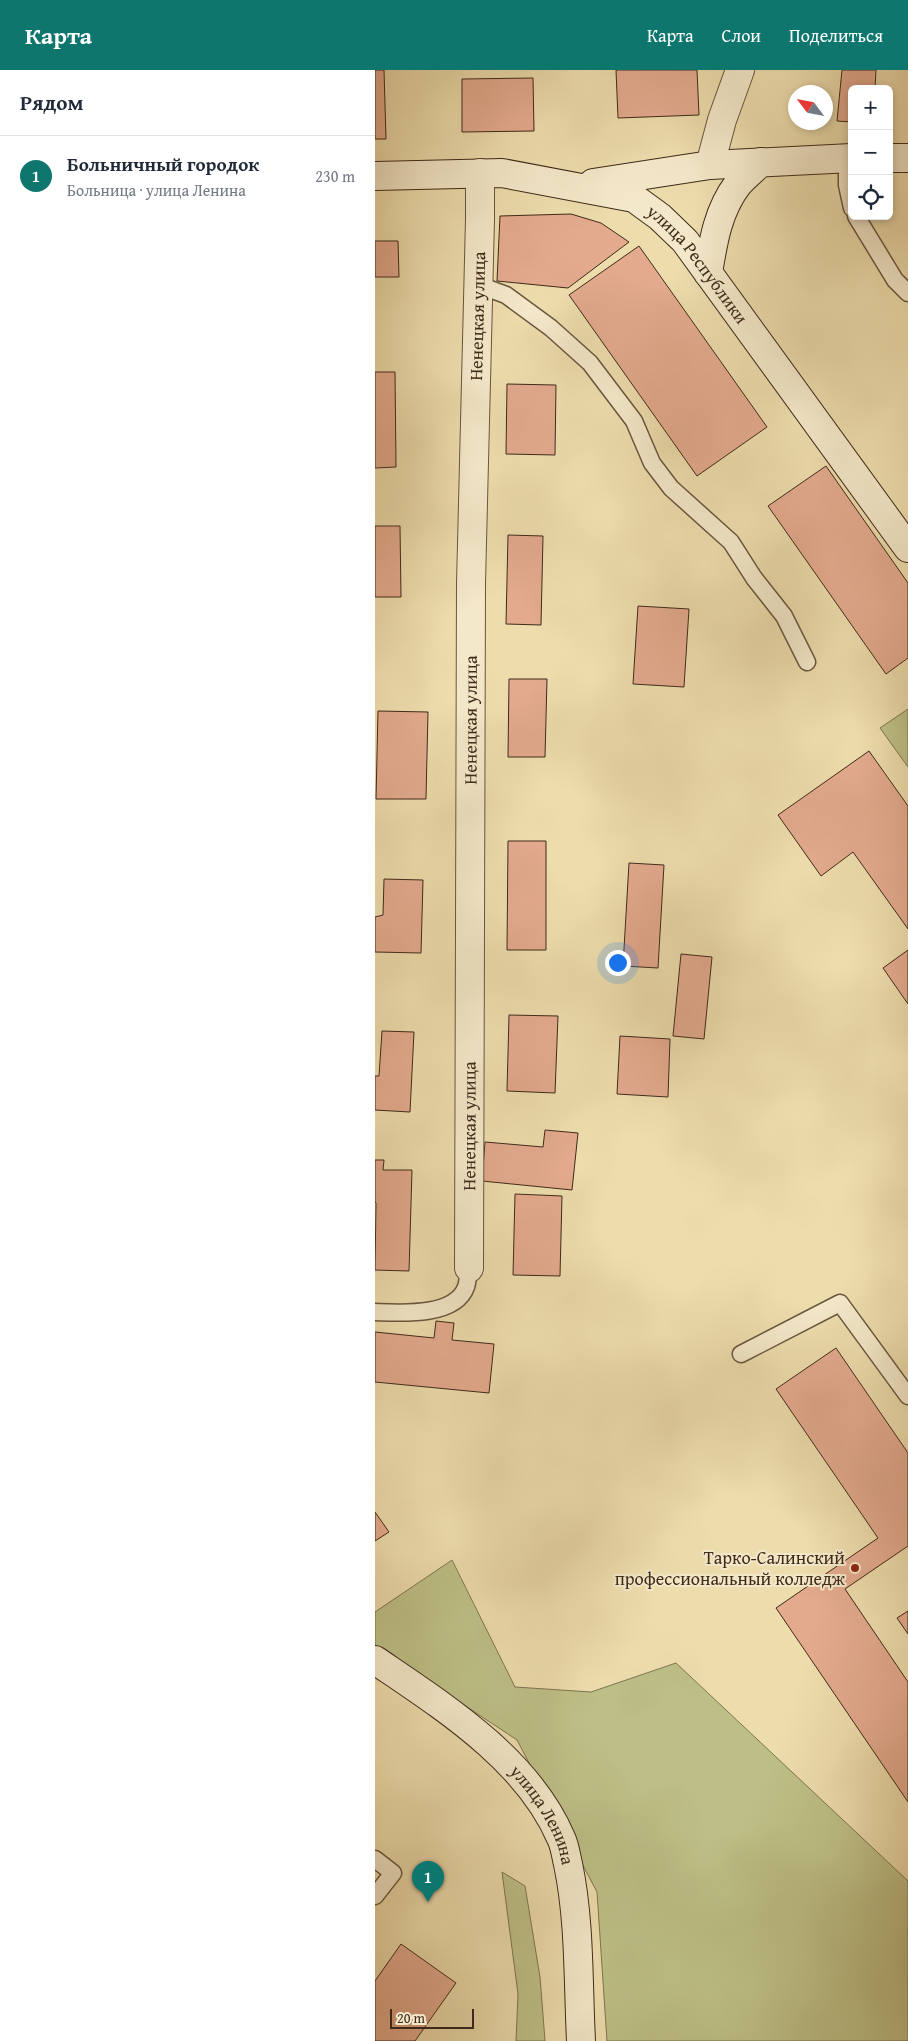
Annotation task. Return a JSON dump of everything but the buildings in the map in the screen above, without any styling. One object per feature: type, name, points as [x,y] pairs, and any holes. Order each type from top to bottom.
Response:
[{"type":"street","points":[[710,164],[722,120],[740,70]]},
{"type":"street","points":[[577,186],[710,164],[848,158]]},
{"type":"street","points":[[893,158],[908,158]]},
{"type":"street","points":[[708,273],[714,234],[724,206],[739,184],[761,162]]},
{"type":"street","name":"Ненецкая улица","points":[[469,1268],[471,594],[480,173]]},
{"type":"street","name":"улица Республики","points":[[375,176],[502,173],[633,198],[660,217],[685,241],[908,548]]},
{"type":"street","name":"улица Ленина","points":[[375,1660],[447,1711],[514,1768],[538,1797],[562,1839],[573,1891],[581,2041]]},
{"type":"lane","points":[[848,176],[848,190]]},
{"type":"lane","points":[[858,220],[895,280],[908,294]]},
{"type":"lane","points":[[479,285],[506,295],[551,328],[590,363],[634,421],[652,463],[671,488],[731,542],[754,578],[784,616],[807,662]]},
{"type":"lane","points":[[375,1312],[425,1312],[453,1303],[466,1288],[469,1268]]},
{"type":"lane","points":[[741,1354],[840,1304],[908,1396]]},
{"type":"lane","points":[[375,1859],[393,1873],[375,1896]]},
{"type":"green space","points":[[908,709],[908,767],[880,728]]},
{"type":"green space","points":[[452,1560],[515,1687],[591,1692],[676,1663],[908,1881],[908,2041],[607,2041],[597,1892],[517,1740],[375,1646],[375,1612]]},
{"type":"green space","points":[[502,1872],[525,1886],[540,1977],[545,2041],[516,2041],[518,1994]]},
{"type":"place","name":"Тарко-Салинский профессиональный колледж","points":[[855,1568]]},
{"type":"place","name":"Больничный городок","points":[[428,1902]]}]
